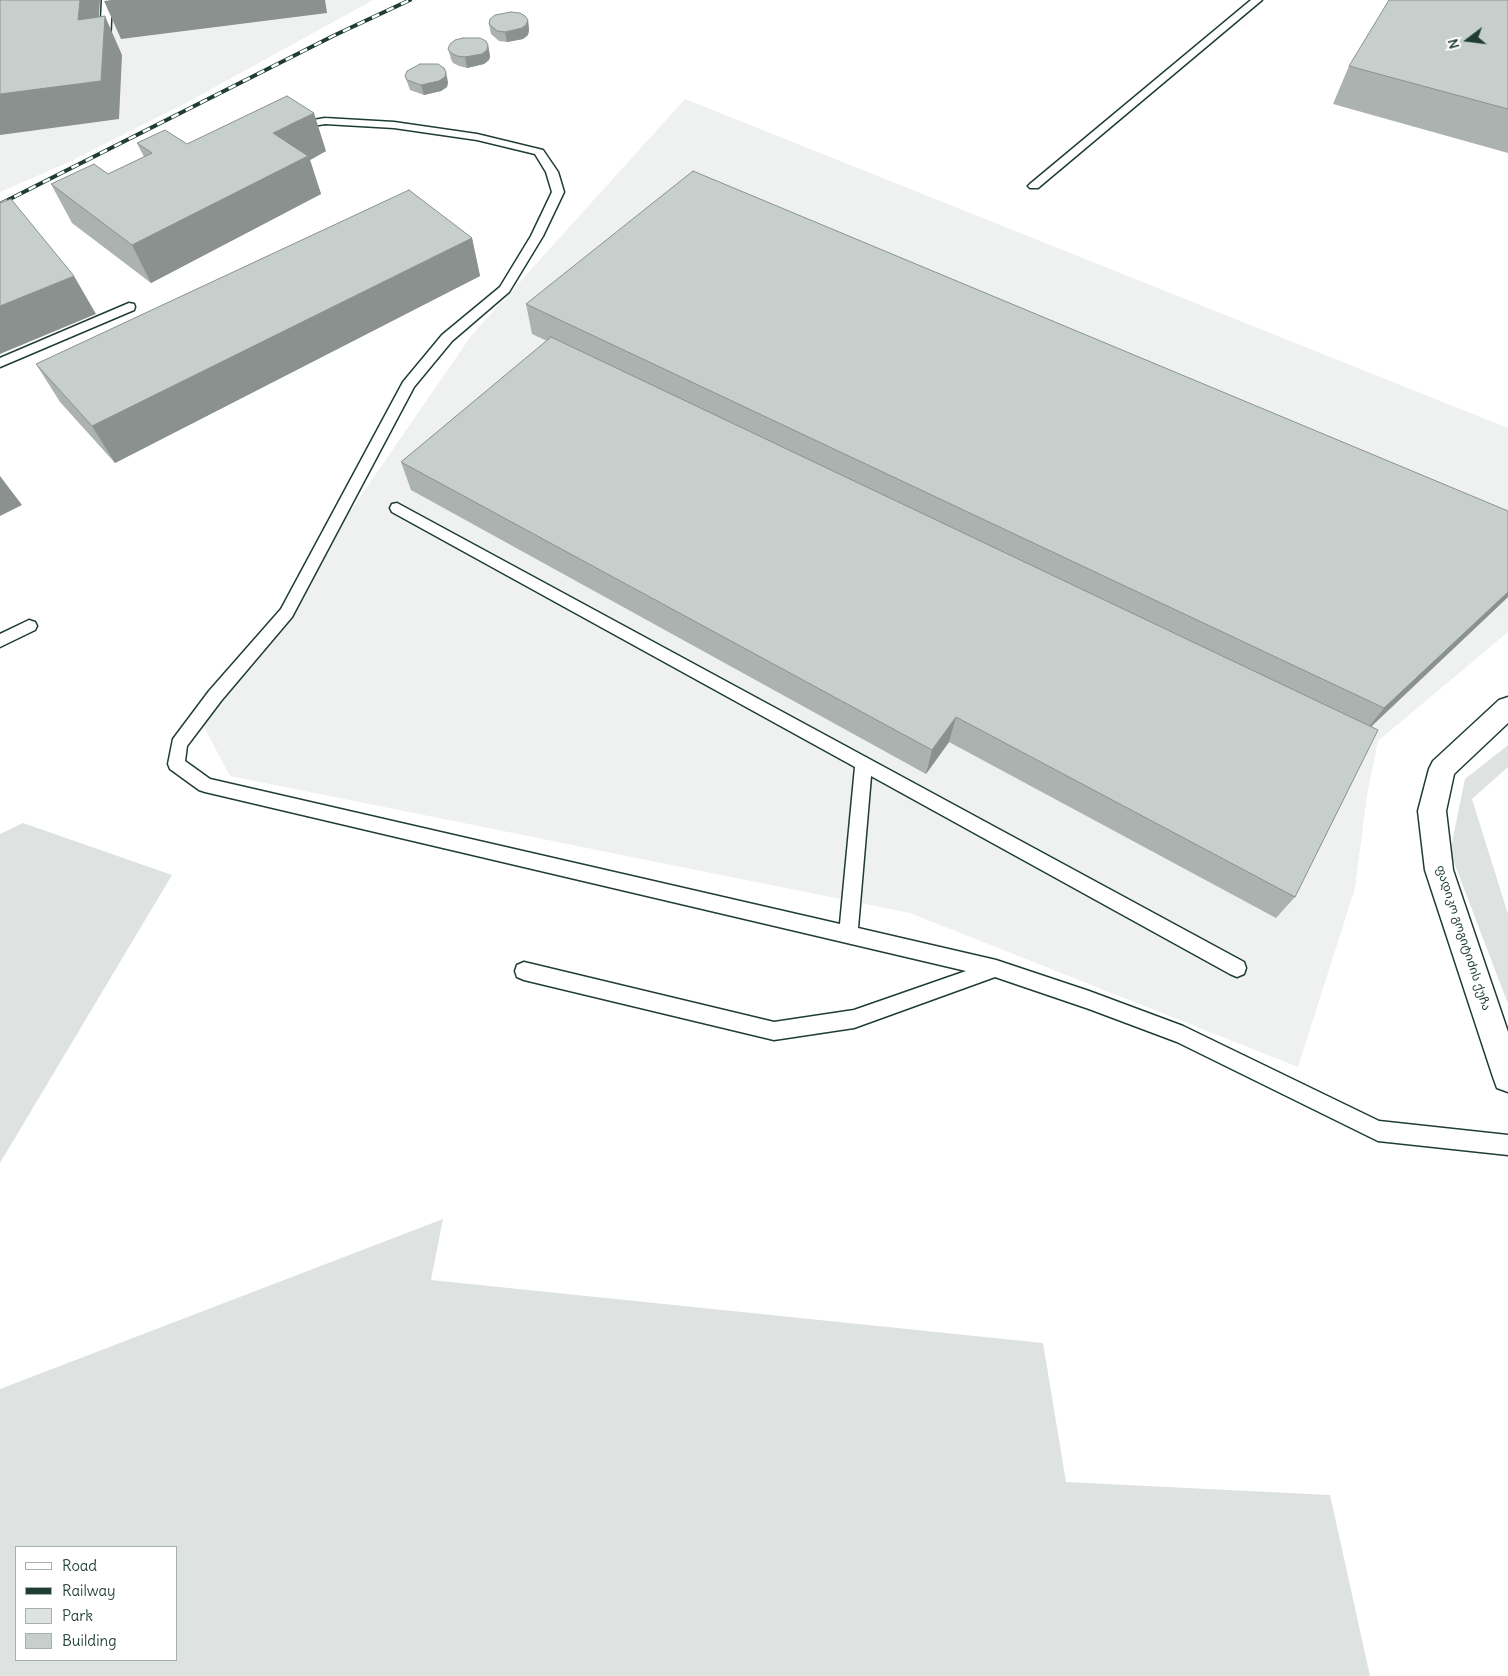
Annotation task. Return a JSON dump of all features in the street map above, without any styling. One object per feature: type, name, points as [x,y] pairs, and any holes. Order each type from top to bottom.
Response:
[{"type":"street","name":"ფადიკო გოგიტიძის ქუჩა","points":[[1508,706],[1442,769],[1432,811],[1439,870],[1508,1077]]},
{"type":"lane","points":[[105,51],[107,0]]},
{"type":"lane","points":[[1034,186],[1257,0]]},
{"type":"lane","points":[[278,128],[325,121],[394,125],[477,137],[539,152],[552,172],[558,192],[537,236],[505,289],[447,338],[408,385],[287,613],[215,696],[179,744],[176,764],[205,785],[996,969],[1089,1000],[1183,1035],[1378,1131],[1508,1145]]},
{"type":"lane","points":[[0,363],[130,306]]},
{"type":"lane","points":[[397,508],[1237,968]]},
{"type":"lane","points":[[0,641],[28,626]]},
{"type":"lane","points":[[848,934],[864,763]]},
{"type":"lane","points":[[524,971],[774,1031],[854,1019],[996,969]]},
{"type":"shaded area","points":[[0,0],[373,0],[186,103],[67,163],[0,192]]},
{"type":"shaded area","points":[[685,99],[1508,428],[1508,632],[1378,741],[1367,795],[1355,888],[1298,1067],[910,913],[230,776],[203,725],[471,336]]},
{"type":"green space","points":[[1508,745],[1508,767],[1472,799],[1508,914],[1508,1004],[1450,852],[1465,779]]},
{"type":"green space","points":[[23,823],[172,875],[0,1163],[0,834]]},
{"type":"green space","points":[[443,1219],[431,1280],[1043,1343],[1066,1482],[1330,1495],[1370,1676],[0,1676],[0,1389]]},
{"type":"building","points":[[0,0],[80,0],[78,20],[105,16],[101,81],[0,94]]},
{"type":"building","points":[[1389,0],[1508,0],[1508,109],[1349,66]]},
{"type":"building","points":[[511,12],[520,13],[525,16],[528,20],[526,25],[522,28],[505,32],[497,31],[489,24],[490,19],[495,15]]},
{"type":"building","points":[[480,38],[486,41],[488,45],[487,50],[482,54],[465,57],[451,53],[448,49],[450,44],[455,40]]},
{"type":"building","points":[[420,64],[438,64],[444,68],[446,72],[445,77],[439,81],[421,85],[407,80],[405,76],[407,71]]},
{"type":"building","points":[[287,96],[314,113],[273,133],[308,156],[132,245],[51,184],[94,164],[108,174],[152,153],[137,143],[165,130],[187,144]]},
{"type":"building","points":[[693,171],[1508,511],[1508,592],[1384,708],[526,304]]},
{"type":"building","points":[[409,190],[472,238],[92,426],[36,364]]},
{"type":"building","points":[[11,199],[74,276],[0,306],[0,203]]},
{"type":"building","points":[[551,337],[1378,730],[1295,897],[956,717],[932,750],[401,462]]},
{"type":"railway","points":[[0,204],[335,35],[410,0]]}]
